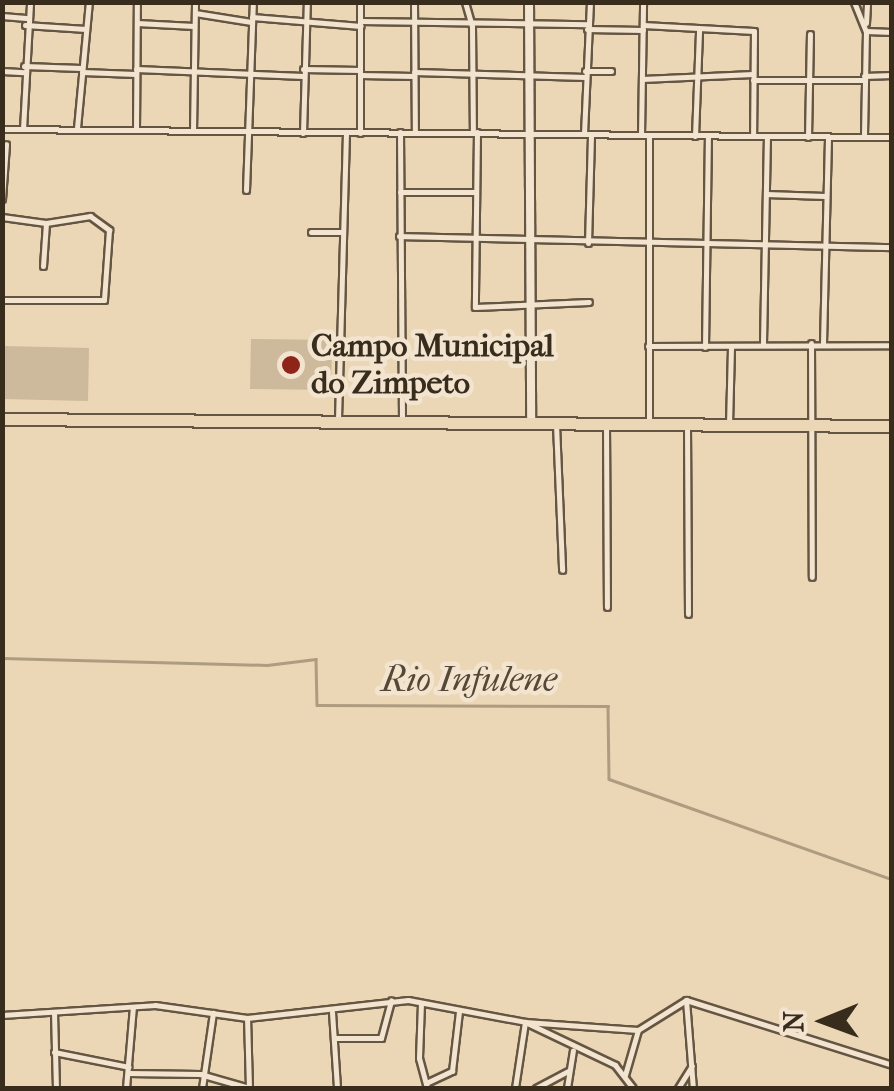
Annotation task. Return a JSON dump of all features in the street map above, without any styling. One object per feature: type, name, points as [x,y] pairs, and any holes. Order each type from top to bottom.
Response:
[{"type":"highway","points":[[2,418],[402,418],[892,426]]},
{"type":"street","points":[[24,129],[26,22],[30,2]]},
{"type":"street","points":[[78,128],[89,2]]},
{"type":"street","points":[[136,130],[137,2]]},
{"type":"street","points":[[194,132],[195,2]]},
{"type":"street","points":[[246,190],[253,2]]},
{"type":"street","points":[[302,133],[307,2]]},
{"type":"street","points":[[360,2],[360,132]]},
{"type":"street","points":[[414,2],[414,132]]},
{"type":"street","points":[[465,2],[472,26],[475,307],[589,302]]},
{"type":"street","points":[[529,2],[533,136],[530,420]]},
{"type":"street","points":[[588,243],[585,74],[590,2]]},
{"type":"street","points":[[640,135],[643,2]]},
{"type":"street","points":[[854,2],[866,29]]},
{"type":"street","points":[[864,137],[868,2]]},
{"type":"street","points":[[195,14],[360,24],[528,23],[643,28],[690,24],[699,30],[754,31],[753,136]]},
{"type":"street","points":[[2,16],[86,29]]},
{"type":"street","points":[[137,23],[194,26]]},
{"type":"street","points":[[866,29],[892,32]]},
{"type":"street","points":[[694,136],[699,30]]},
{"type":"street","points":[[808,137],[810,34]]},
{"type":"street","points":[[2,71],[529,77],[611,71]]},
{"type":"street","points":[[642,79],[696,75],[808,79],[892,75]]},
{"type":"street","points":[[2,130],[892,137]]},
{"type":"street","points":[[400,132],[402,418]]},
{"type":"street","points":[[338,419],[346,133]]},
{"type":"street","points":[[649,422],[650,135]]},
{"type":"street","points":[[705,346],[708,136]]},
{"type":"street","points":[[763,342],[767,136]]},
{"type":"street","points":[[823,343],[828,137]]},
{"type":"street","points":[[2,198],[6,144]]},
{"type":"street","points":[[400,192],[476,192]]},
{"type":"street","points":[[766,194],[825,196]]},
{"type":"street","points":[[2,217],[46,223],[90,216],[104,222],[106,298],[2,300]]},
{"type":"street","points":[[43,266],[46,223]]},
{"type":"street","points":[[311,232],[343,232]]},
{"type":"street","points":[[399,236],[892,248]]},
{"type":"street","points":[[648,346],[763,342],[892,345]]},
{"type":"street","points":[[812,343],[812,578]]},
{"type":"street","points":[[729,424],[731,346]]},
{"type":"street","points":[[556,421],[562,570]]},
{"type":"street","points":[[606,421],[608,607]]},
{"type":"street","points":[[686,422],[688,614]]},
{"type":"street","points":[[334,1038],[381,1038],[392,999]]},
{"type":"street","points":[[2,1015],[132,1006],[248,1018],[332,1012],[392,999],[525,1022],[638,1030],[686,1000],[892,1065]]},
{"type":"street","points":[[686,1000],[693,1088]]},
{"type":"street","points":[[421,1002],[419,1058],[427,1086],[452,1071],[459,1011]]},
{"type":"street","points":[[126,1088],[132,1006]]},
{"type":"street","points":[[54,1012],[56,1088]]},
{"type":"street","points":[[332,1012],[337,1088]]},
{"type":"street","points":[[202,1088],[208,1076],[213,1013]]},
{"type":"street","points":[[54,1052],[129,1070],[208,1076],[249,1088],[248,1018]]},
{"type":"street","points":[[525,1022],[573,1050],[605,1059],[633,1088]]},
{"type":"street","points":[[517,1088],[525,1022]]},
{"type":"street","points":[[624,1075],[638,1030]]},
{"type":"street","points":[[567,1088],[573,1050]]},
{"type":"street","points":[[678,1088],[692,1064]]},
{"type":"street","points":[[536,1088],[568,1071]]},
{"type":"shaded area","name":"Campo Municipal do Zimpeto","points":[[251,339],[332,340],[331,390],[250,389]]},
{"type":"shaded area","points":[[4,346],[89,348],[88,401],[3,399]]},
{"type":"waterway","name":"Rio Infulene","points":[[2,658],[267,665],[316,659],[317,705],[608,706],[609,779],[892,879]]},
{"type":"place","name":"Campo Municipal do Zimpeto","points":[[291,365]]}]
